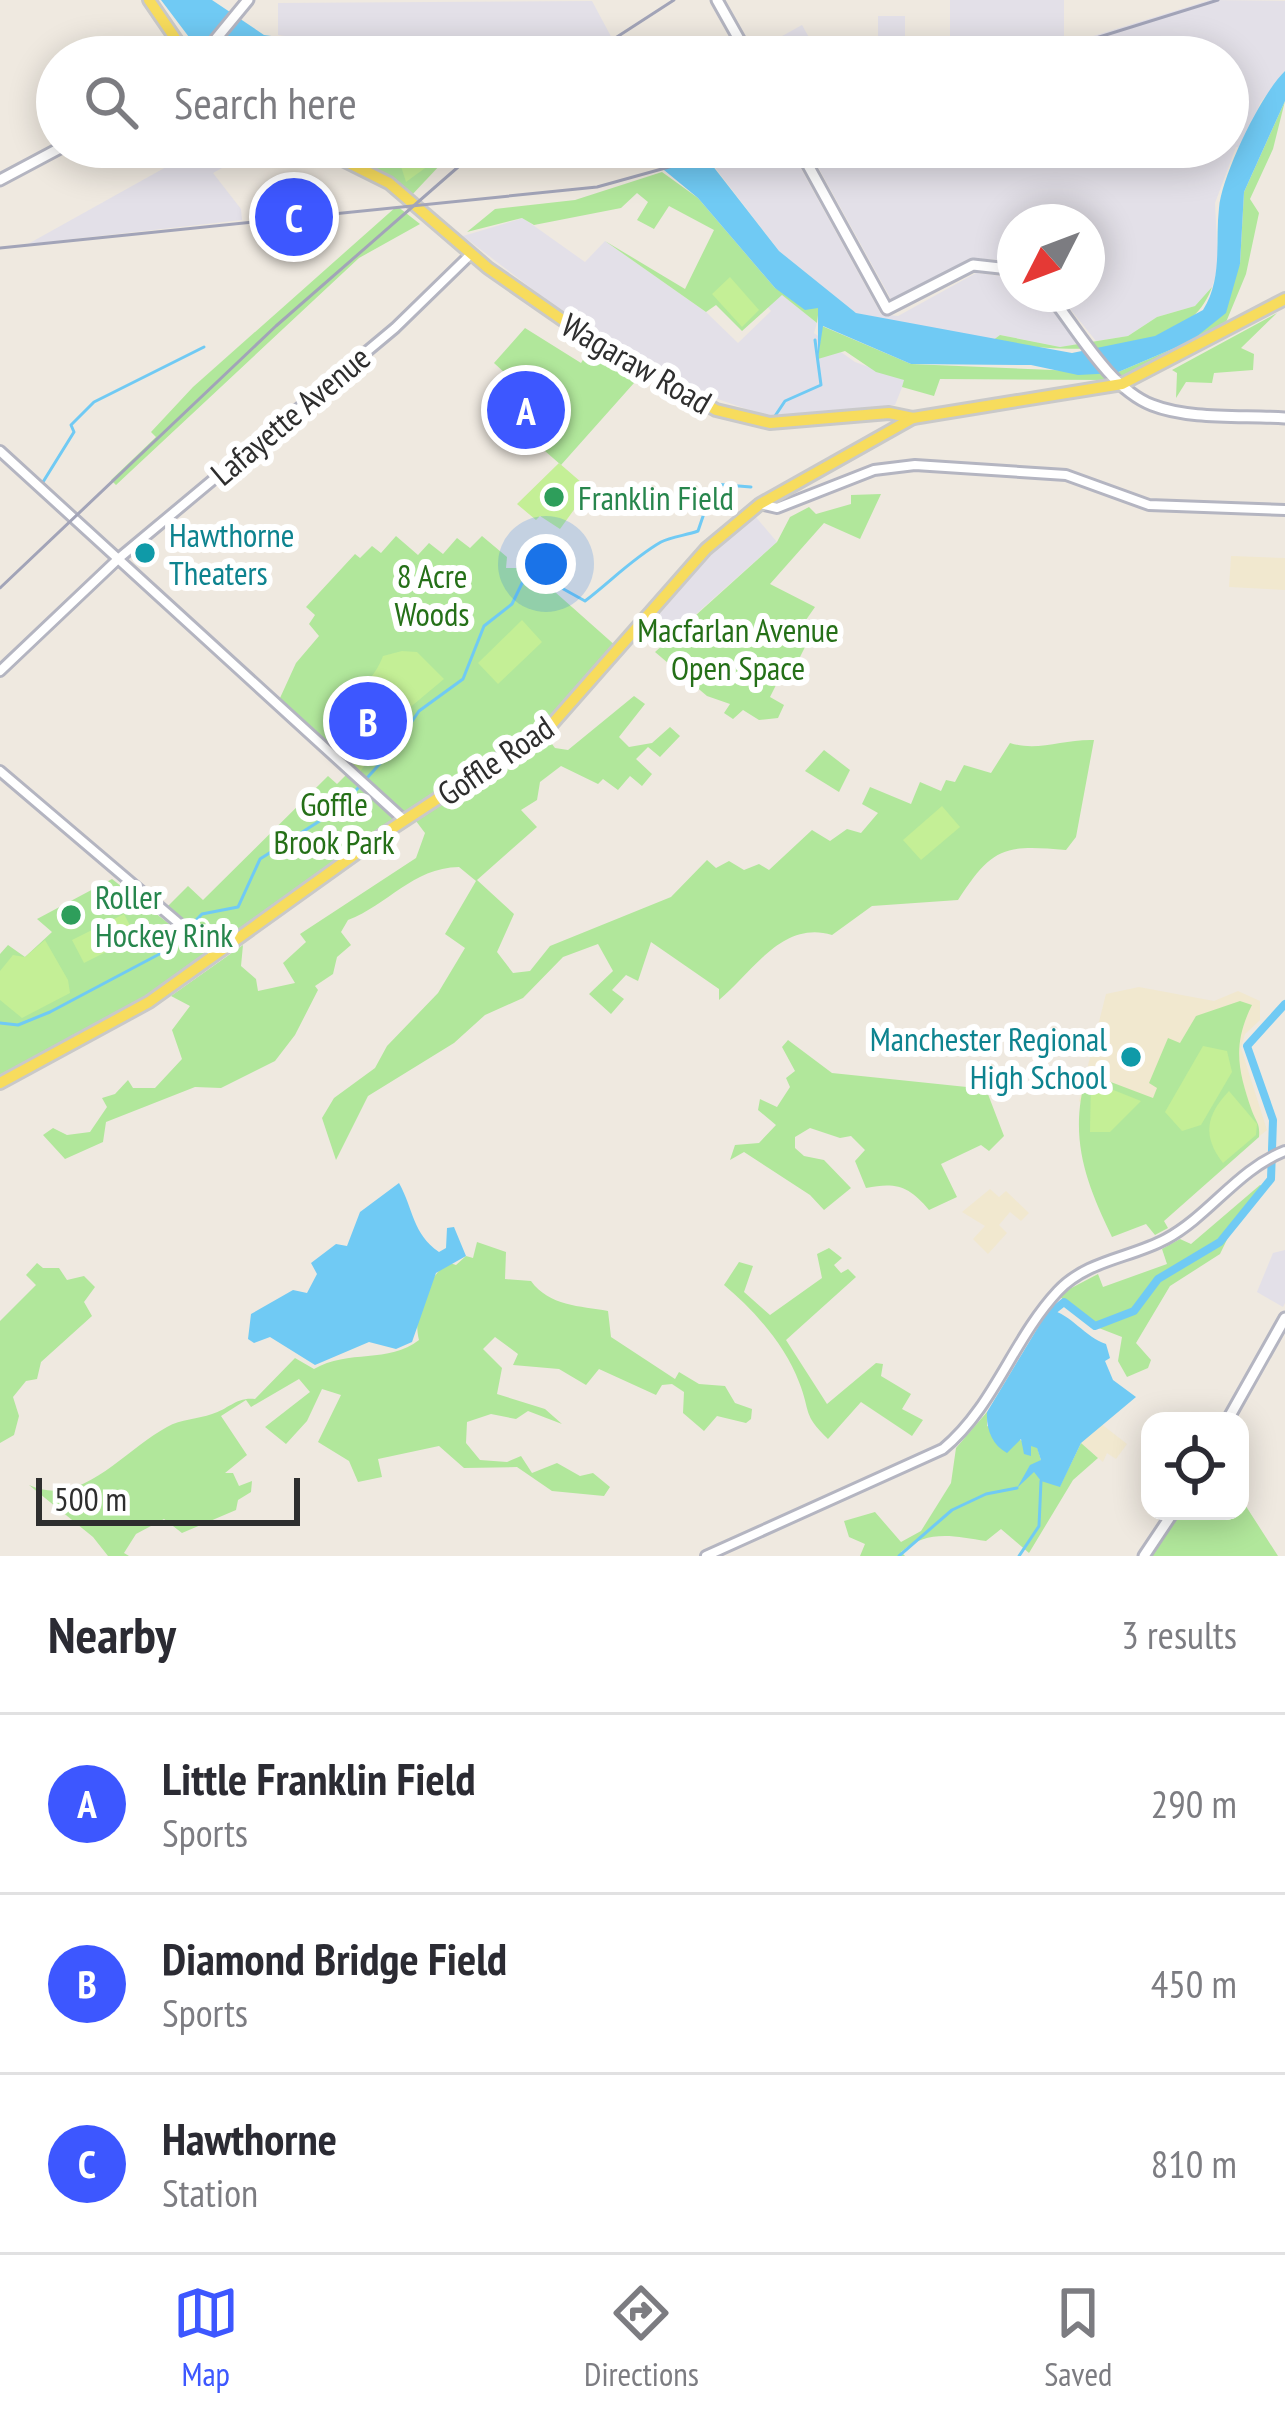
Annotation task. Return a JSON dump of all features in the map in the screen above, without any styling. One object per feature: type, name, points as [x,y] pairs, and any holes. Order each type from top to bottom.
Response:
[{"type":"main road","points":[[149,0],[174,36]]},
{"type":"main road","points":[[717,0],[737,36]]},
{"type":"main road","points":[[219,36],[248,2]]},
{"type":"main road","points":[[0,180],[36,161]]},
{"type":"main road","name":"Wagaraw Road","points":[[357,168],[412,201],[470,254],[578,331],[731,416],[774,423],[889,413],[913,418]]},
{"type":"main road","points":[[809,168],[890,310],[975,265],[997,267]]},
{"type":"main road","name":"Goffle Road","points":[[0,1083],[142,1006],[404,820],[558,718],[698,556],[760,504],[913,418],[1100,389],[1285,299]]},
{"type":"main road","points":[[1062,312],[1119,381],[1164,409],[1285,418]]},
{"type":"main road","points":[[1232,1412],[1285,1318]]},
{"type":"main road","points":[[1144,1556],[1168,1520]]},
{"type":"street","name":"Lafayette Avenue","points":[[0,671],[118,559],[395,328],[470,254]]},
{"type":"street","points":[[0,451],[404,820]]},
{"type":"street","points":[[760,504],[777,508],[874,470],[915,465],[1066,475],[1149,505],[1285,510]]},
{"type":"street","points":[[0,771],[216,955]]},
{"type":"street","points":[[706,1556],[944,1449],[971,1423],[1057,1292],[1097,1265],[1167,1238],[1268,1157],[1283,1152]]},
{"type":"shaded area","points":[[950,0],[1064,0],[1064,36],[950,36]]},
{"type":"shaded area","points":[[1210,0],[1285,1],[1285,71],[1260,103],[1249,132],[1249,36],[1093,36]]},
{"type":"shaded area","points":[[592,1],[611,36],[285,36],[278,35],[278,3]]},
{"type":"shaded area","points":[[878,16],[905,16],[905,36],[878,36]]},
{"type":"shaded area","points":[[802,25],[808,36],[782,36]]},
{"type":"shaded area","points":[[164,168],[222,168],[213,173],[241,209],[242,220],[28,244]]},
{"type":"shaded area","points":[[715,168],[801,168],[881,314],[898,316],[976,273],[997,276],[997,312],[1053,312],[1078,344],[1060,347],[1001,335],[992,341],[856,313],[779,251]]},
{"type":"shaded area","points":[[819,168],[1228,168],[1215,203],[1218,267],[1212,287],[1195,306],[1157,317],[1128,336],[1096,341],[1073,312],[1105,312],[1105,204],[997,204],[997,260],[970,258],[892,301]]},
{"type":"shaded area","points":[[523,218],[585,262],[605,241],[706,312],[738,343],[771,311],[767,306],[782,295],[817,323],[814,333],[855,362],[905,380],[895,405],[769,417],[698,392],[549,302],[463,236]]},
{"type":"shaded area","points":[[755,516],[777,542],[659,647],[642,634],[709,557]]},
{"type":"shaded area","points":[[1231,556],[1285,558],[1285,590],[1229,587]]},
{"type":"shaded area","points":[[1139,987],[1214,1001],[1238,991],[1260,1001],[1260,1020],[1245,1034],[1241,1048],[1267,1130],[1196,1188],[1079,1101],[1106,994]]},
{"type":"shaded area","points":[[990,1189],[999,1197],[1006,1191],[1029,1213],[1021,1221],[1010,1212],[999,1225],[1007,1233],[988,1254],[973,1239],[985,1226],[962,1212]]},
{"type":"shaded area","points":[[1285,1250],[1283,1307],[1257,1292],[1273,1253]]},
{"type":"shaded area","points":[[1100,1423],[1127,1444],[1116,1459],[1107,1453],[1103,1462],[1081,1443]]},
{"type":"green space","points":[[1285,101],[1273,149],[1250,199],[1259,213],[1246,274],[1224,327],[1124,381],[1116,373],[1191,341],[1240,264],[1244,192]]},
{"type":"green space","points":[[360,168],[437,168],[410,197]]},
{"type":"green space","points":[[402,168],[425,168],[406,182]]},
{"type":"green space","points":[[662,172],[698,198],[775,288],[819,307],[817,323],[782,295],[742,331],[716,305],[706,312],[605,241],[685,289],[714,230],[669,206],[654,229],[637,220],[648,202],[637,193],[621,208],[534,225],[522,218],[467,232],[495,209],[575,200]]},
{"type":"green space","points":[[397,206],[420,224],[359,258],[116,485],[111,480],[156,437],[151,432],[193,387]]},
{"type":"green space","points":[[730,277],[759,310],[742,327],[712,294]]},
{"type":"green space","points":[[1212,287],[1198,312],[1176,329],[1148,340],[1082,349],[992,341],[1000,335],[1060,347],[1128,336],[1157,317],[1195,306]]},
{"type":"green space","points":[[1277,313],[1241,348],[1254,354],[1253,370],[1214,373],[1212,383],[1186,382],[1176,398],[1177,373],[1172,370]]},
{"type":"green space","points":[[822,326],[911,364],[1101,372],[1107,380],[940,379],[934,396],[902,387],[904,380],[876,372],[845,351],[818,359]]},
{"type":"green space","points":[[525,328],[581,363],[592,345],[642,374],[561,465],[498,410],[519,386],[494,363]]},
{"type":"green space","points":[[519,386],[551,413],[532,434],[501,407]]},
{"type":"green space","name":"Franklin Field","points":[[559,463],[589,489],[560,529],[540,516],[536,520],[517,504]]},
{"type":"green space","name":"Macfarlan Avenue Open Space","points":[[881,494],[860,539],[824,523],[770,584],[815,607],[792,640],[805,647],[794,669],[785,667],[770,697],[784,705],[778,718],[759,720],[743,710],[733,719],[724,713],[730,704],[707,696],[655,652],[777,542],[790,517],[809,507],[816,514],[851,504],[851,495]]},
{"type":"green space","name":"Goffle Brook Park","points":[[396,536],[418,555],[429,543],[443,554],[457,538],[470,548],[482,536],[507,557],[506,568],[528,568],[617,647],[556,717],[410,812],[399,811],[280,698],[296,663],[319,636],[309,624],[315,615],[306,607],[355,554],[360,558],[372,546],[381,553]]},
{"type":"green space","points":[[522,620],[542,642],[498,684],[478,663]]},
{"type":"green space","points":[[417,652],[444,679],[407,710],[359,773],[328,743],[332,730],[383,656]]},
{"type":"green space","points":[[634,696],[645,704],[619,737],[629,747],[652,743],[670,727],[680,736],[660,757],[648,747],[636,759],[652,774],[642,786],[630,776],[618,790],[603,779],[598,784],[561,766],[540,782],[537,800],[521,810],[537,827],[477,880],[514,914],[497,952],[513,973],[530,971],[550,946],[671,897],[707,860],[716,868],[729,861],[744,870],[759,864],[769,870],[812,830],[830,841],[847,829],[861,833],[878,813],[862,804],[870,787],[911,804],[920,782],[941,791],[946,780],[955,782],[964,765],[991,773],[1010,743],[1031,746],[1094,740],[1076,837],[1066,850],[1027,848],[1001,853],[980,869],[958,900],[872,906],[832,935],[798,935],[770,951],[719,1000],[719,989],[651,942],[638,981],[626,975],[612,990],[624,999],[611,1014],[589,994],[613,971],[598,944],[563,957],[523,998],[485,1015],[454,1043],[368,1096],[336,1160],[322,1118],[334,1098],[375,1068],[387,1046],[438,993],[465,948],[445,934],[476,881],[459,867],[442,869],[414,880],[348,920],[341,932],[351,945],[337,957],[333,974],[315,986],[318,990],[295,1035],[275,1061],[221,1088],[195,1087],[106,1122],[103,1142],[65,1159],[43,1135],[53,1128],[67,1135],[90,1132],[107,1107],[102,1098],[115,1094],[128,1080],[133,1088],[155,1088],[182,1059],[172,1030],[190,1006],[171,996],[243,945],[241,966],[256,979],[258,991],[295,983],[283,963],[306,942],[300,934],[416,858],[425,833],[416,821],[546,736],[555,748],[568,750]]},
{"type":"green space","points":[[824,750],[850,770],[839,792],[805,771]]},
{"type":"green space","name":"Goffle Brook Park","points":[[348,773],[395,821],[220,948],[211,947],[166,908],[188,886],[203,900],[328,776],[337,784]]},
{"type":"green space","points":[[942,806],[960,827],[921,860],[903,840]]},
{"type":"green space","points":[[112,879],[206,953],[159,992],[0,1080],[0,954],[8,945],[25,957],[52,932],[37,919]]},
{"type":"green space","points":[[124,914],[136,937],[84,963],[72,940]]},
{"type":"green space","points":[[45,940],[68,980],[70,993],[22,1018],[0,1000],[0,971],[13,955],[25,957]]},
{"type":"green space","points":[[1240,1001],[1252,1005],[1239,1058],[1259,1137],[1164,1221],[1168,1228],[1155,1235],[1146,1224],[1112,1237],[1082,1158],[1079,1117],[1087,1073],[1153,1098],[1157,1088],[1149,1083],[1168,1038],[1180,1043],[1196,1016]]},
{"type":"green space","points":[[788,1040],[832,1073],[986,1089],[1004,1136],[989,1151],[981,1145],[941,1164],[957,1197],[929,1210],[901,1188],[866,1188],[855,1161],[865,1150],[851,1136],[840,1138],[810,1128],[795,1137],[795,1148],[804,1156],[824,1160],[851,1188],[824,1210],[810,1195],[744,1152],[730,1160],[735,1145],[759,1143],[776,1125],[758,1110],[760,1099],[777,1107],[790,1087],[786,1078],[795,1071],[782,1047]]},
{"type":"green space","points":[[1203,1046],[1227,1051],[1232,1072],[1201,1125],[1182,1131],[1165,1112]]},
{"type":"green space","points":[[1091,1081],[1141,1101],[1110,1132],[1090,1132]]},
{"type":"green space","points":[[1229,1091],[1257,1124],[1256,1135],[1223,1163],[1212,1144],[1210,1126],[1215,1109]]},
{"type":"green space","points":[[1260,1185],[1267,1188],[1236,1221],[1220,1254],[1170,1286],[1136,1343],[1151,1360],[1148,1368],[1127,1377],[1118,1361],[1122,1337],[1091,1325],[1058,1295],[1098,1274],[1103,1287],[1167,1264],[1162,1249],[1180,1239],[1191,1244]]},
{"type":"green space","points":[[477,1242],[506,1252],[505,1279],[531,1281],[556,1300],[608,1311],[611,1337],[675,1379],[679,1372],[699,1384],[725,1386],[735,1403],[752,1409],[751,1419],[746,1423],[717,1416],[704,1431],[683,1413],[684,1392],[672,1384],[662,1385],[656,1395],[599,1369],[586,1385],[559,1369],[513,1365],[518,1354],[495,1337],[483,1349],[502,1368],[497,1394],[545,1409],[562,1424],[528,1411],[516,1419],[491,1414],[467,1422],[466,1443],[480,1460],[507,1462],[521,1456],[532,1473],[557,1463],[580,1476],[593,1473],[610,1487],[604,1496],[552,1491],[517,1467],[464,1468],[439,1446],[378,1459],[382,1477],[358,1482],[349,1461],[318,1442],[341,1395],[322,1389],[307,1421],[286,1444],[265,1427],[310,1392],[299,1379],[251,1407],[246,1400],[221,1416],[247,1455],[225,1473],[233,1473],[239,1486],[252,1481],[251,1492],[238,1500],[236,1510],[182,1533],[164,1519],[136,1534],[124,1553],[129,1556],[108,1556],[93,1537],[29,1485],[48,1490],[84,1483],[167,1427],[243,1400],[255,1399],[295,1358],[314,1369],[407,1347],[419,1340],[420,1308],[433,1278],[447,1262],[456,1265],[466,1256],[473,1258]]},
{"type":"green space","points":[[829,1248],[842,1258],[834,1265],[841,1273],[848,1269],[856,1277],[786,1340],[827,1404],[876,1363],[883,1364],[881,1376],[911,1394],[902,1409],[923,1420],[912,1436],[861,1402],[828,1439],[811,1418],[793,1368],[777,1342],[724,1285],[739,1262],[753,1266],[744,1292],[770,1315],[822,1278],[817,1254]]},
{"type":"green space","points":[[37,1263],[59,1268],[67,1280],[84,1276],[95,1287],[84,1302],[92,1316],[41,1362],[37,1379],[26,1381],[13,1397],[19,1416],[14,1435],[0,1443],[0,1321],[36,1285],[26,1275]]},
{"type":"green space","points":[[987,1412],[987,1426],[1037,1447],[1041,1460],[1035,1471],[1060,1486],[1081,1443],[1098,1458],[1073,1480],[1029,1553],[1001,1529],[986,1541],[931,1537],[901,1552],[905,1556],[860,1556],[865,1544],[849,1537],[844,1521],[875,1512],[901,1542],[921,1531],[951,1483],[956,1448]]},
{"type":"green space","points":[[1249,1511],[1278,1556],[1148,1556],[1171,1520],[1249,1520]]},
{"type":"water","points":[[161,0],[212,0],[271,36],[188,36]]},
{"type":"water","points":[[1285,71],[1285,101],[1244,192],[1240,264],[1226,313],[1191,341],[1116,373],[1078,375],[1031,365],[911,364],[823,326],[818,359],[818,308],[805,310],[775,288],[698,198],[662,168],[714,168],[779,251],[856,313],[1072,353],[1155,336],[1203,310],[1216,273],[1219,208],[1227,176],[1230,168],[1249,168],[1249,127]]},
{"type":"water","points":[[399,1183],[430,1245],[439,1252],[446,1248],[447,1228],[454,1227],[466,1256],[436,1273],[412,1342],[396,1349],[369,1342],[315,1365],[270,1337],[254,1343],[248,1339],[251,1314],[293,1290],[307,1293],[317,1274],[311,1263],[336,1244],[347,1246],[360,1212]]},
{"type":"water","points":[[1049,1309],[1106,1344],[1110,1358],[1105,1361],[1113,1380],[1136,1397],[1081,1443],[1060,1487],[1041,1481],[1034,1472],[1017,1488],[1030,1465],[1041,1460],[1037,1448],[1031,1446],[1031,1456],[1024,1454],[1021,1439],[1007,1453],[1002,1450],[991,1436],[987,1412]]},
{"type":"waterway","points":[[773,419],[785,401],[821,385],[815,340]]},
{"type":"waterway","points":[[43,482],[74,432],[71,425],[94,402],[204,347]]},
{"type":"waterway","points":[[0,1023],[18,1025],[50,1012],[167,950],[202,914],[238,907],[260,859],[340,808],[394,748],[419,711],[463,679],[484,626],[512,604],[526,575],[540,576],[585,601],[651,548],[698,531],[714,484],[751,487]]},
{"type":"waterway","points":[[1054,1310],[1064,1302],[1095,1326],[1134,1311],[1158,1279],[1220,1242],[1271,1179],[1273,1120],[1247,1046],[1285,1004]]},
{"type":"waterway","points":[[1019,1556],[1039,1526],[1041,1481]]},
{"type":"waterway","points":[[899,1556],[952,1510],[986,1494],[1017,1488]]},
{"type":"railway","points":[[618,36],[674,0]]},
{"type":"railway","points":[[1102,36],[1218,0]]},
{"type":"railway","points":[[0,588],[276,326],[457,168]]},
{"type":"railway","points":[[0,248],[597,187],[665,168]]},
{"type":"place","name":"Hawthorne","points":[[294,217]]},
{"type":"place","name":"Little Franklin Field","points":[[526,410]]},
{"type":"place","name":"Franklin Field","points":[[554,497]]},
{"type":"place","name":"Hawthorne Theaters","points":[[145,553]]},
{"type":"place","name":"Diamond Bridge Field","points":[[368,721]]},
{"type":"place","name":"Roller Hockey Rink","points":[[71,915]]},
{"type":"place","name":"Manchester Regional High School","points":[[1131,1057]]},
{"type":"park label","name":"8 Acre Woods","points":[[432,594]]}]
